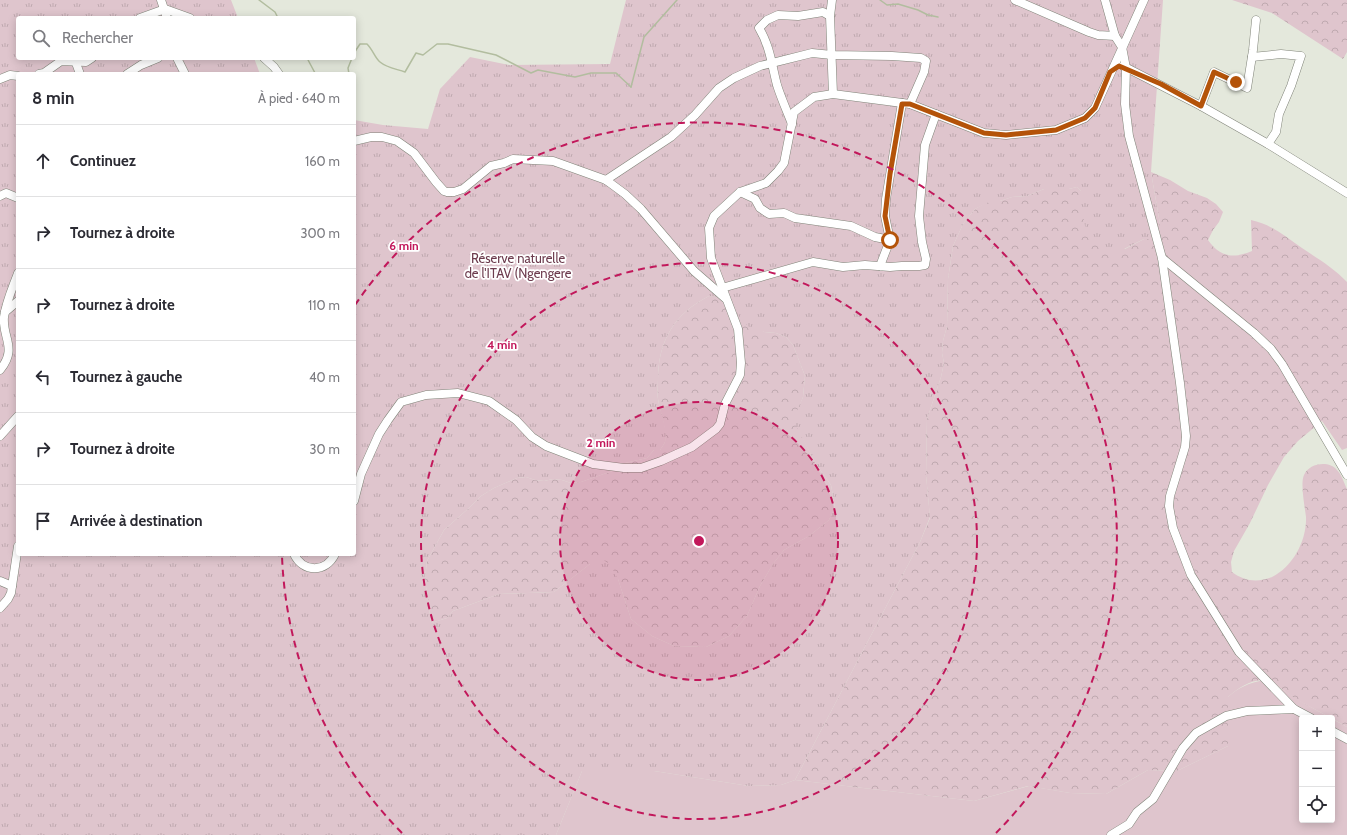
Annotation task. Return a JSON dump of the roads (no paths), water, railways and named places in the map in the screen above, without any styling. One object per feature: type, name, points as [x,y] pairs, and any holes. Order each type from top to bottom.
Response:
[{"type":"street","points":[[161,0],[167,16]]},
{"type":"street","points":[[832,0],[830,16],[833,94]]},
{"type":"street","points":[[1015,0],[1089,32],[1098,35],[1115,36]]},
{"type":"street","points":[[356,493],[361,474],[379,434],[388,420],[401,402],[426,395],[458,393],[490,401],[516,420],[532,437],[546,446],[593,464],[624,468],[641,468],[660,462],[692,447],[716,429],[720,424],[725,404],[740,375],[741,363],[738,329],[711,258],[709,228],[714,216],[740,192],[766,183],[784,163],[793,124],[794,112],[814,97],[833,94],[910,104],[984,133],[1006,135],[1056,130],[1085,118],[1095,108],[1110,72],[1144,0]]},
{"type":"street","points":[[1104,1],[1108,9],[1115,36],[1122,47],[1126,68],[1125,104],[1129,136],[1162,258],[1186,426],[1185,447],[1170,501],[1172,528],[1191,575],[1239,652],[1294,709],[1305,715]]},
{"type":"street","points":[[146,16],[165,9],[184,16]]},
{"type":"street","points":[[793,124],[777,86],[773,63],[759,28],[768,20],[778,15],[798,16],[823,12],[830,16]]},
{"type":"street","points":[[1201,106],[1214,72],[1247,88],[1256,20]]},
{"type":"street","points":[[606,180],[671,137],[695,115],[719,88],[734,78],[749,70],[812,52],[924,59],[926,61],[924,72],[910,104]]},
{"type":"street","points":[[1252,57],[1281,54],[1301,56],[1291,86],[1279,114],[1276,132],[1268,144]]},
{"type":"street","points":[[45,72],[61,61],[76,63],[86,62],[89,60]]},
{"type":"street","points":[[130,72],[153,60]]},
{"type":"street","points":[[178,60],[184,72]]},
{"type":"street","points":[[266,60],[274,66],[278,72]]},
{"type":"street","points":[[76,63],[79,72]]},
{"type":"street","points":[[1110,72],[1119,66],[1161,84],[1268,144],[1347,193]]},
{"type":"street","points":[[0,79],[10,75],[16,76]]},
{"type":"street","points":[[880,266],[890,240],[885,216],[890,174],[902,104]]},
{"type":"street","points":[[722,288],[813,262],[843,267],[865,265],[890,267],[925,265],[926,259],[922,242],[919,216],[925,145],[936,114]]},
{"type":"street","points":[[356,141],[371,137],[382,137],[397,141],[414,154],[436,182],[444,191],[447,192],[454,192],[463,189],[491,166],[513,159],[553,161],[606,180],[625,194],[641,209],[694,271],[726,299]]},
{"type":"street","points":[[740,192],[755,199],[760,208],[769,214],[784,213],[795,218],[851,226],[875,237],[890,240]]},
{"type":"street","points":[[0,196],[6,193],[16,197]]},
{"type":"street","points":[[1162,258],[1272,349],[1347,475]]},
{"type":"street","points":[[0,370],[5,362],[9,349],[3,313],[16,278]]},
{"type":"street","points":[[3,313],[16,303]]},
{"type":"street","points":[[0,436],[16,418]]},
{"type":"street","points":[[0,608],[8,599],[12,586],[16,556]]},
{"type":"street","points":[[295,556],[300,565],[310,568],[320,568],[332,561],[334,556]]},
{"type":"street","points":[[0,582],[12,586]]},
{"type":"street","points":[[1111,835],[1129,824],[1137,812],[1153,799],[1183,748],[1196,733],[1226,716],[1247,711],[1294,709]]},
{"type":"street","points":[[1335,733],[1347,739]]},
{"type":"waterway","points":[[259,0],[275,12],[277,16]]},
{"type":"waterway","points":[[631,87],[644,37],[677,0]]},
{"type":"waterway","points":[[880,0],[887,5],[898,4],[938,17]]},
{"type":"waterway","points":[[356,50],[360,44],[367,44],[380,62],[389,67],[405,72],[416,53],[423,55],[437,44],[448,44],[496,55],[531,73],[538,70],[575,77],[591,73],[616,73],[631,87]]},
{"type":"waterway","points":[[308,60],[314,72]]},
{"type":"waterway","points":[[349,72],[348,68],[351,60]]},
{"type":"park label","name":"Réserve naturelle de l'ITAV (Ngengere","points":[[518,266]]}]
